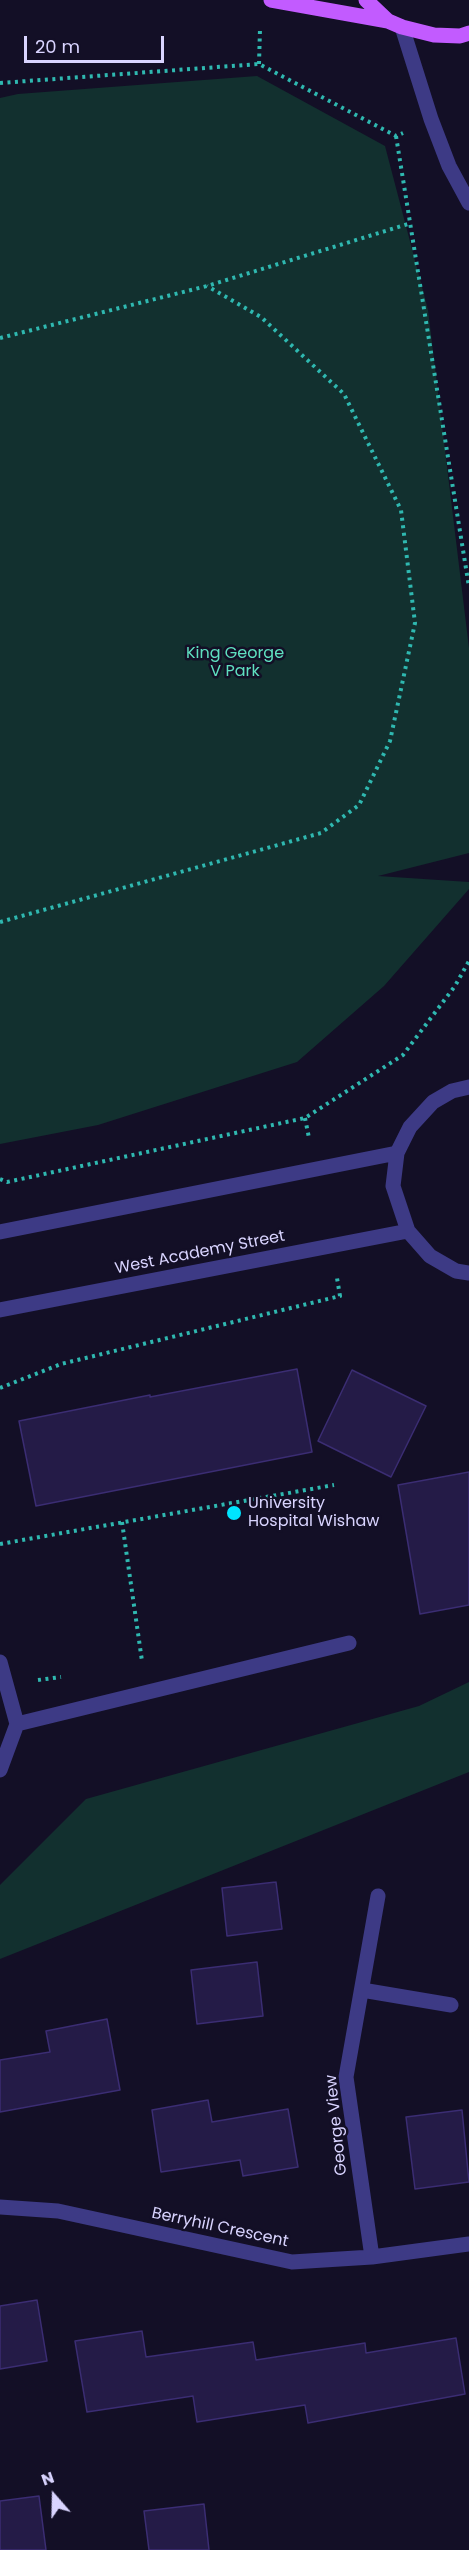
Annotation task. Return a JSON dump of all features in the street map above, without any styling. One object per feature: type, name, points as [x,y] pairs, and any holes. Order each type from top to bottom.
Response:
[{"type":"main road","points":[[271,0],[395,24],[434,35],[460,36],[469,33]]},
{"type":"main road","points":[[366,0],[395,24]]},
{"type":"street","points":[[395,24],[449,166],[469,202]]},
{"type":"street","points":[[469,1087],[452,1091],[433,1102],[410,1127],[397,1153],[393,1186],[408,1232],[430,1256],[456,1271],[469,1273]]},
{"type":"street","points":[[0,1232],[397,1153]]},
{"type":"street","name":"West Academy Street","points":[[0,1310],[408,1232]]},
{"type":"street","points":[[17,1724],[350,1643]]},
{"type":"street","points":[[0,1662],[17,1724],[0,1770]]},
{"type":"street","name":"George View","points":[[372,2257],[346,2077],[378,1896]]},
{"type":"street","points":[[362,1990],[451,2005]]},
{"type":"street","name":"Berryhill Crescent","points":[[0,2207],[58,2211],[292,2262],[372,2257],[469,2244]]},
{"type":"path","points":[[0,83],[259,64],[396,136]]},
{"type":"path","points":[[396,136],[431,119]]},
{"type":"path","points":[[396,136],[408,224],[434,366],[469,587]]},
{"type":"path","points":[[0,338],[207,286],[408,224]]},
{"type":"path","points":[[0,922],[321,833],[358,805],[390,741],[415,622],[401,510],[344,394],[261,317],[207,286]]},
{"type":"path","points":[[0,1179],[7,1182],[305,1118],[402,1055],[455,986],[469,961]]},
{"type":"path","points":[[0,1544],[334,1485]]},
{"type":"path","points":[[122,1522],[143,1667]]},
{"type":"path","points":[[5,1685],[62,1677]]},
{"type":"green space","name":"King George V Park","points":[[257,76],[385,146],[428,310],[469,648],[469,853],[378,876],[469,882],[469,889],[384,986],[297,1062],[98,1125],[0,1144],[0,98],[18,94]]},
{"type":"green space","points":[[469,1682],[469,1772],[0,1959],[0,1885],[86,1799],[419,1706]]},
{"type":"building","points":[[297,1369],[312,1452],[36,1506],[19,1421]]},
{"type":"building","points":[[352,1370],[426,1406],[391,1477],[318,1441]]},
{"type":"building","points":[[469,1472],[469,1605],[420,1614],[398,1485]]},
{"type":"building","points":[[276,1882],[282,1929],[227,1936],[222,1888]]},
{"type":"building","points":[[257,1962],[263,2016],[197,2024],[191,1970]]},
{"type":"building","points":[[107,2019],[120,2090],[0,2112],[0,2060],[50,2052],[46,2031]]},
{"type":"building","points":[[208,2100],[212,2122],[288,2109],[298,2167],[243,2176],[240,2160],[161,2172],[152,2110]]},
{"type":"building","points":[[462,2110],[469,2182],[415,2189],[406,2117]]},
{"type":"building","points":[[37,2300],[47,2361],[0,2369],[0,2306]]},
{"type":"building","points":[[142,2331],[146,2357],[253,2342],[256,2360],[365,2343],[366,2353],[456,2338],[465,2394],[308,2423],[305,2405],[197,2422],[193,2396],[87,2412],[75,2341]]},
{"type":"building","points":[[39,2496],[46,2550],[0,2550],[0,2501]]},
{"type":"building","points":[[204,2504],[209,2550],[149,2550],[144,2511]]},
{"type":"place","name":"University Hospital Wishaw","points":[[234,1513]]}]
